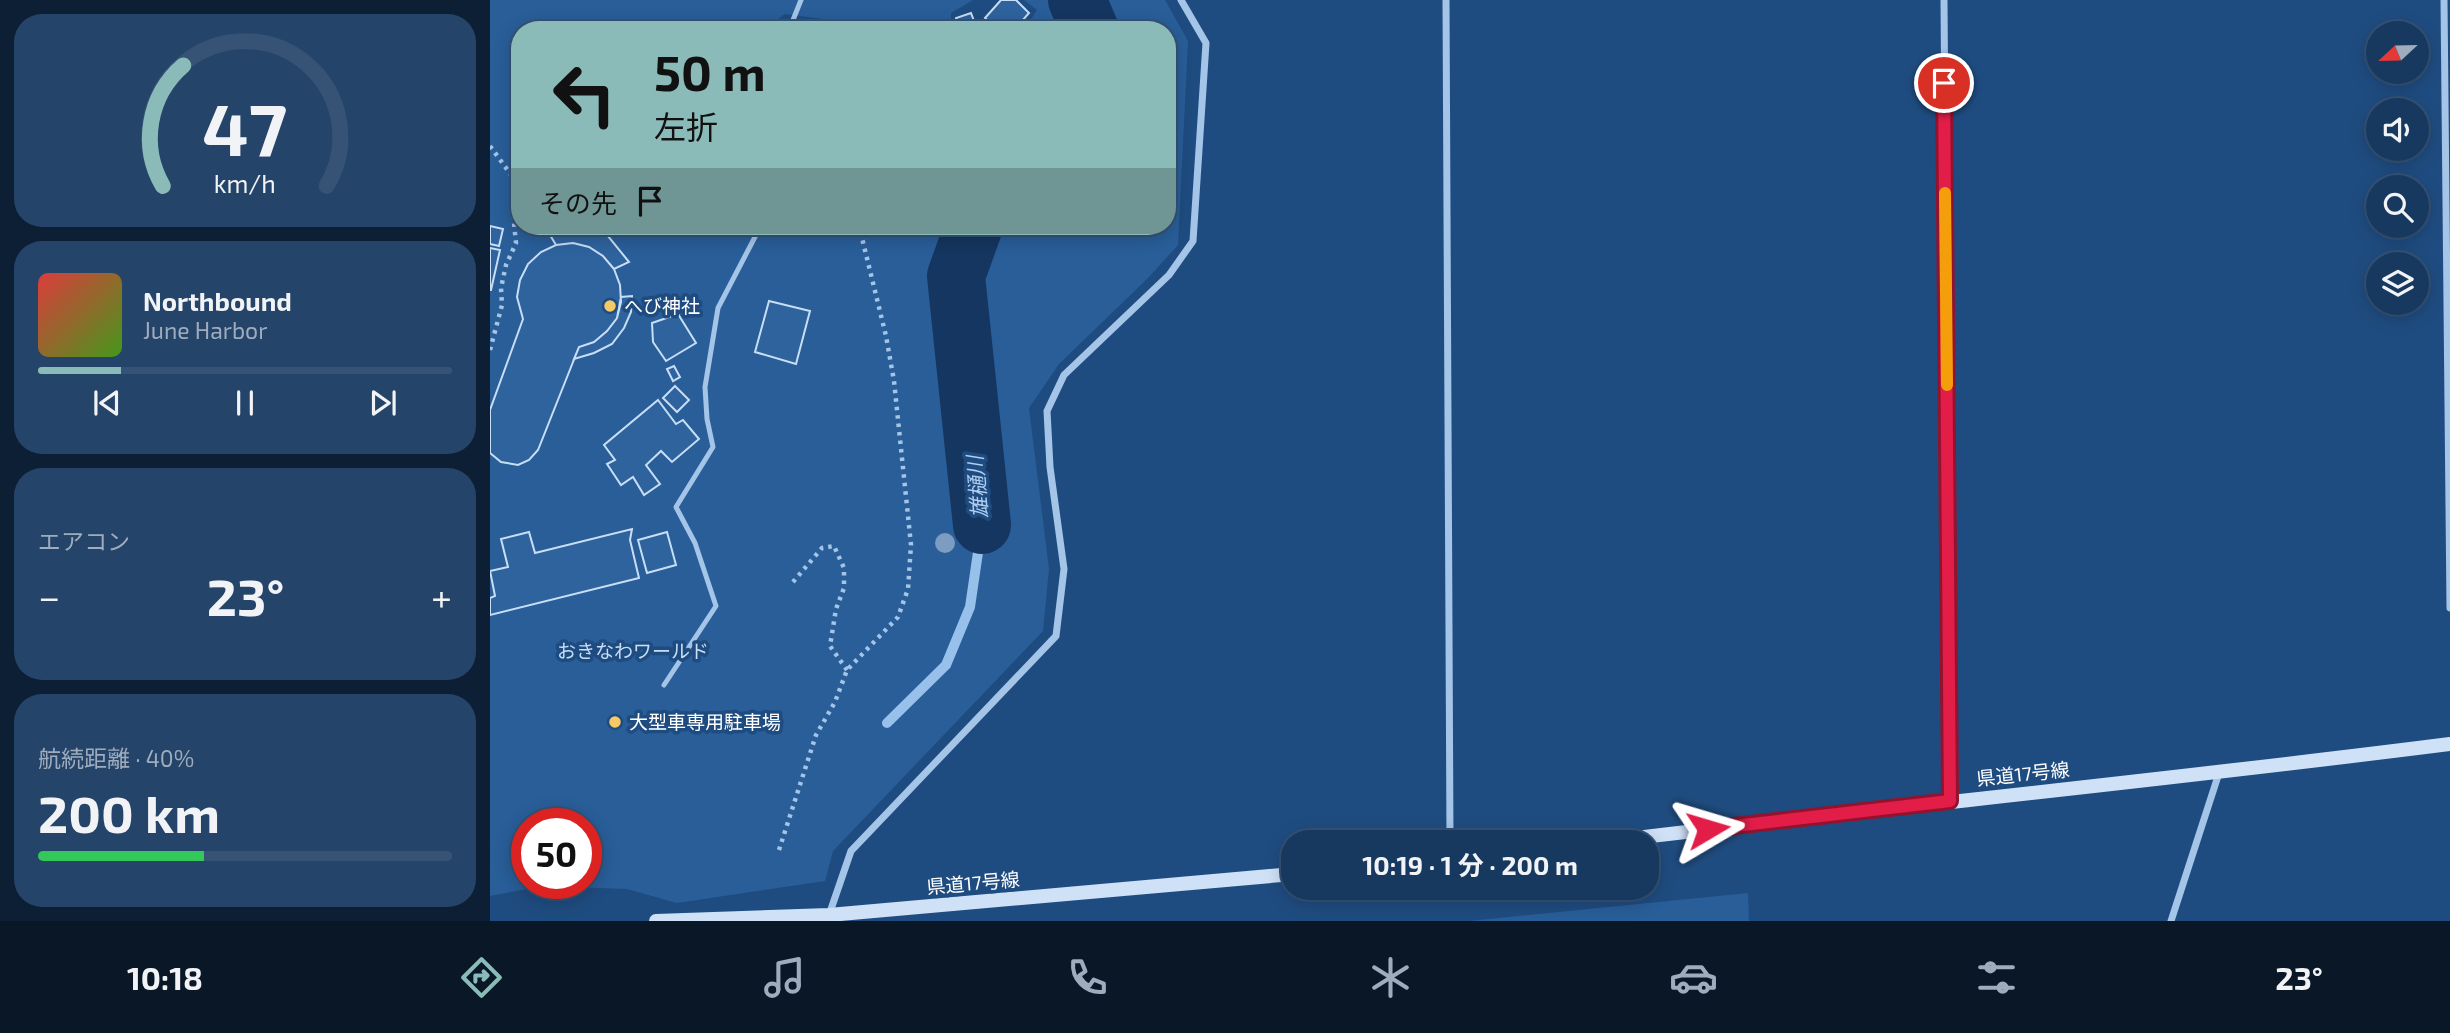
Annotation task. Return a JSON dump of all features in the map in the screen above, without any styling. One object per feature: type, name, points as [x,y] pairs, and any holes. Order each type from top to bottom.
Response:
[{"type":"main road","name":"県道17号線","points":[[1659,835],[2219,773],[2450,744]]},
{"type":"main road","name":"県道17号線","points":[[656,921],[829,918],[1281,875]]},
{"type":"street","points":[[829,918],[850,852],[1056,636],[1064,569],[1047,411],[1064,375],[1169,275],[1193,241],[1206,43],[1181,0]]},
{"type":"street","points":[[1446,0],[1450,830]]},
{"type":"street","points":[[1944,0],[1950,801]]},
{"type":"street","points":[[2444,0],[2450,608]]},
{"type":"street","points":[[2171,921],[2219,773]]},
{"type":"lane","points":[[793,21],[801,0]]},
{"type":"lane","points":[[664,685],[716,606],[695,544],[676,507],[713,447],[707,419],[705,387],[718,308],[756,235]]},
{"type":"path","points":[[490,146],[511,176]]},
{"type":"path","points":[[490,349],[502,305],[501,288],[506,265],[516,243],[515,235]]},
{"type":"path","points":[[779,850],[816,735],[835,702],[847,670],[898,617],[908,589],[911,545],[894,381],[862,235]]},
{"type":"path","points":[[793,582],[822,548],[834,546],[844,568],[844,588],[836,608],[830,646],[847,670]]},
{"type":"green space","name":"おきなわワールド","points":[[490,0],[973,0],[951,13],[951,21],[838,21],[785,14],[775,21],[511,21],[511,235],[1176,235],[1176,21],[1030,21],[1037,10],[1024,0],[1165,0],[1188,41],[1178,245],[1148,278],[1059,364],[1029,408],[1049,569],[1043,631],[833,851],[825,881],[677,903],[627,889],[602,888],[602,808],[511,808],[511,892],[490,896]]},
{"type":"green space","points":[[1748,893],[1749,921],[1469,921]]},
{"type":"building","points":[[1001,0],[1016,0],[1029,13],[1022,21],[988,21],[985,18]]},
{"type":"building","points":[[971,13],[974,21],[957,21],[956,18]]},
{"type":"building","points":[[490,226],[503,229],[499,246],[490,244]]},
{"type":"building","points":[[550,235],[606,235],[629,262],[614,269],[603,256],[589,247],[573,243],[556,245]]},
{"type":"building","points":[[573,243],[589,247],[603,256],[614,269],[620,285],[621,302],[617,318],[594,342],[579,347],[538,450],[529,460],[518,465],[501,462],[490,453],[490,410],[523,319],[517,297],[520,280],[528,264],[541,252],[556,245]]},
{"type":"building","points":[[490,248],[500,250],[491,290],[490,290]]},
{"type":"building","points":[[632,296],[631,312],[624,328],[612,344],[574,359],[579,347],[594,342],[617,318],[621,297]]},
{"type":"building","points":[[769,301],[810,311],[796,364],[755,352]]},
{"type":"building","points":[[678,314],[696,343],[666,361],[653,342],[652,323]]},
{"type":"building","points":[[674,366],[680,377],[673,381],[667,369]]},
{"type":"building","points":[[675,386],[689,400],[677,412],[663,398]]},
{"type":"building","points":[[658,400],[676,424],[683,420],[699,439],[672,462],[661,451],[646,465],[660,484],[644,495],[633,477],[621,485],[607,464],[615,460],[604,445]]},
{"type":"building","points":[[632,529],[630,540],[639,578],[490,615],[490,598],[495,596],[490,571],[508,567],[501,539],[529,532],[535,553]]},
{"type":"building","points":[[667,532],[676,565],[647,573],[638,540]]},
{"type":"waterway","name":"雄樋川","points":[[1077,0],[1086,21]]},
{"type":"waterway","name":"雄樋川","points":[[971,235],[956,276],[982,525]]},
{"type":"waterway","name":"雄樋川","points":[[887,723],[946,665],[970,607],[982,525]]},
{"type":"slow traffic","points":[[1945,193],[1947,385]]},
{"type":"place","name":"へび神社","points":[[610,306]]},
{"type":"place","name":"大型車専用駐車場","points":[[615,722]]},
{"type":"route","points":[[1708,829],[1950,801],[1944,83]]}]
